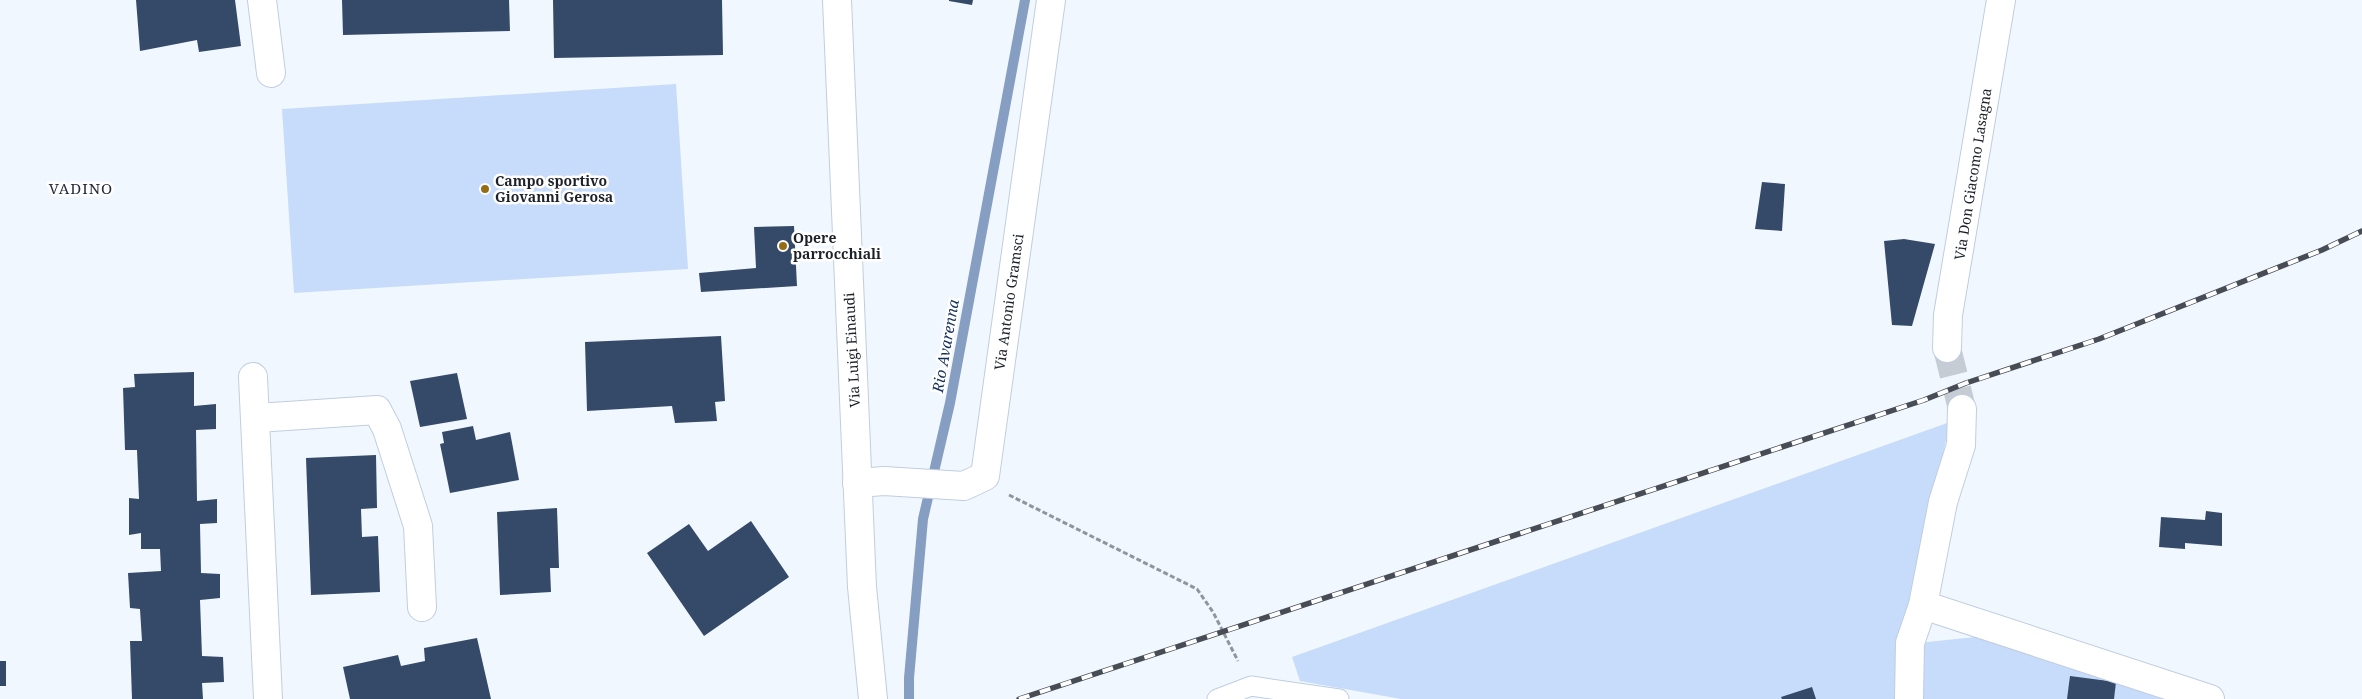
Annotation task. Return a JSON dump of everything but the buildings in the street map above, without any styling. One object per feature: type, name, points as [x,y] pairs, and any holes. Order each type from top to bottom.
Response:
[{"type":"street","points":[[262,0],[271,73]]},
{"type":"street","name":"Via Luigi Einaudi","points":[[837,0],[870,482],[862,587],[873,699]]},
{"type":"street","name":"Via Antonio Gramsci","points":[[974,481],[1052,0]]},
{"type":"street","name":"Via Don Giacomo Lasagna","points":[[1947,348],[1948,315],[2001,0]]},
{"type":"street","points":[[253,377],[268,699]]},
{"type":"street","points":[[1908,699],[1910,643],[1922,605],[1943,502],[1962,445],[1962,409]]},
{"type":"street","points":[[256,418],[377,410],[387,429],[418,526],[422,607]]},
{"type":"street","points":[[870,482],[974,481]]},
{"type":"street","points":[[1922,605],[2210,699]]},
{"type":"lane","points":[[1217,699],[1251,686],[1339,699]]},
{"type":"path","points":[[974,481],[1009,495],[1197,589],[1213,612],[1251,686]]},
{"type":"shaded area","name":"Campo sportivo Giovanni Gerosa","points":[[676,84],[688,269],[294,293],[282,109]]},
{"type":"shaded area","points":[[1950,422],[1898,659],[1899,699],[1401,699],[1300,681],[1292,657]]},
{"type":"shaded area","points":[[1975,637],[2183,699],[1918,699],[1918,643]]},
{"type":"waterway","name":"Rio Avarenna","points":[[909,699],[909,678],[923,519],[950,403],[1025,0]]},
{"type":"tunnel","points":[[1947,348],[1962,409]]},
{"type":"railway","points":[[1019,699],[1924,400],[1966,383],[2099,339],[2322,250],[2362,231]]},
{"type":"place","name":"Campo sportivo Giovanni Gerosa","points":[[485,189]]},
{"type":"place","name":"Opere parrocchiali","points":[[783,246]]},
{"type":"district","name":"VADINO","points":[[81,189]]}]
